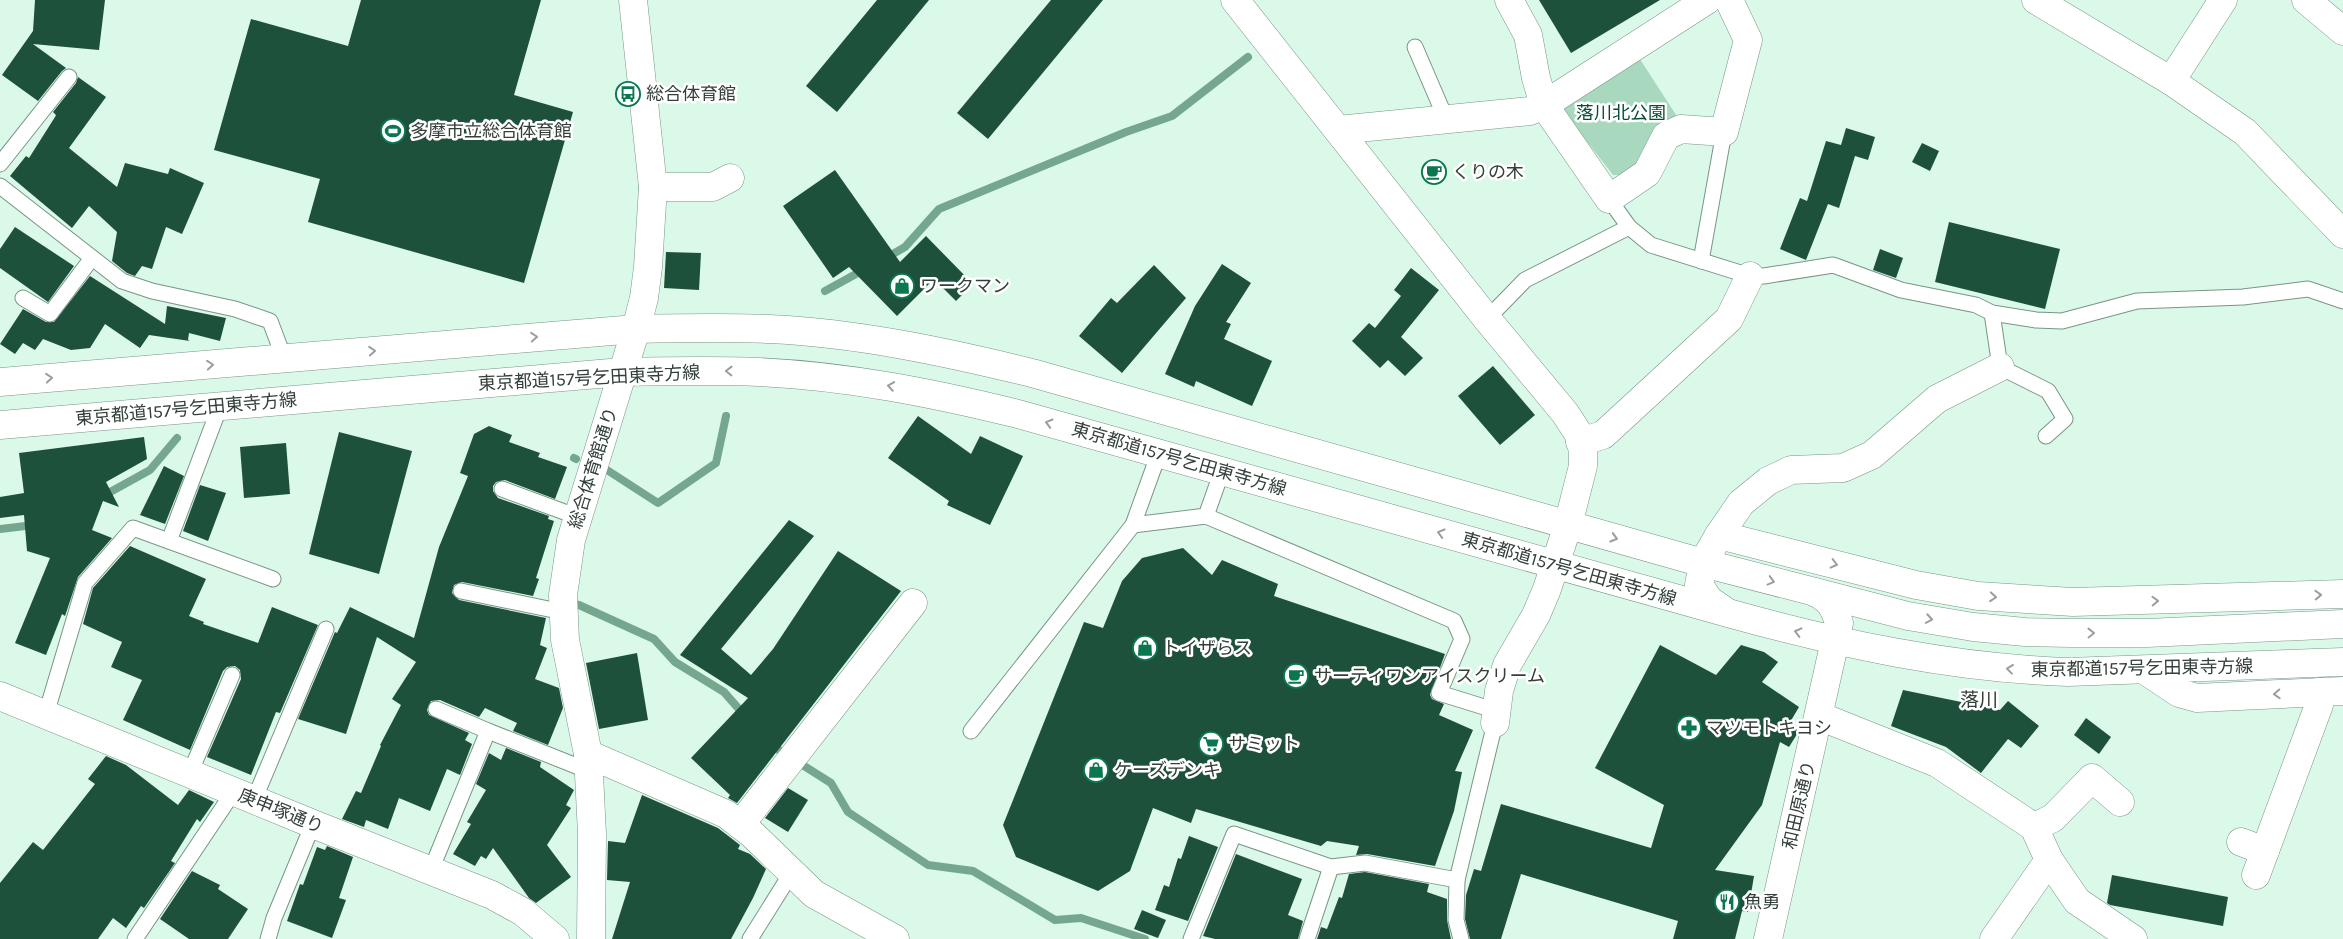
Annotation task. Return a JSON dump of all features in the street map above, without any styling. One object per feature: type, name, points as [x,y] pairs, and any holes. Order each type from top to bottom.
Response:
[{"type":"main road","name":"総合体育館通り","points":[[591,939],[592,834],[588,762],[565,640],[562,612],[571,540],[636,329],[644,298],[648,268],[653,187],[633,0]]},
{"type":"main road","points":[[1235,0],[1487,320],[1565,414],[1578,433],[1583,466],[1568,525],[1556,565],[1536,615],[1507,665],[1499,691],[1496,717]]},
{"type":"main road","points":[[1509,0],[1528,35],[1536,78],[1544,105],[1609,199],[1647,173],[1666,136],[1681,129],[1724,132],[1748,40],[1729,0]]},
{"type":"main road","points":[[1338,130],[1530,111],[1544,105],[1707,0]]},
{"type":"main road","points":[[2036,0],[2171,81],[2245,132],[2343,234]]},
{"type":"main road","points":[[2171,81],[2223,0]]},
{"type":"main road","points":[[2306,0],[2343,31]]},
{"type":"main road","points":[[653,187],[713,187],[730,178]]},
{"type":"main road","points":[[1580,442],[1603,435],[1729,319],[1750,276]]},
{"type":"main road","name":"東京都道157号乞田東寺方線","points":[[0,382],[636,329],[702,327],[807,332],[965,356],[1032,373],[1703,563],[1908,616],[1974,627],[2025,632],[2147,633],[2343,624]]},
{"type":"main road","points":[[1728,613],[1709,600],[1700,585],[1703,563],[1741,502],[1768,481],[1791,470],[1843,468],[1872,455],[1937,399],[2000,367]]},
{"type":"main road","name":"東京都道157号乞田東寺方線","points":[[0,425],[622,372],[690,370],[760,372],[854,381],[951,397],[1222,470],[1728,613],[1836,641],[1896,654],[2022,670],[2068,672],[2343,662]]},
{"type":"main road","points":[[1719,535],[1916,586],[1978,596],[2073,602],[2343,594]]},
{"type":"main road","name":"和田原通り","points":[[1768,939],[1840,623],[1835,609],[1827,598],[1814,592]]},
{"type":"main road","points":[[740,825],[913,603]]},
{"type":"main road","points":[[2146,670],[2179,693],[2197,698],[2332,692]]},
{"type":"main road","points":[[2254,856],[2319,705],[2332,692]]},
{"type":"main road","name":"庚申塚通り","points":[[0,696],[492,895],[522,912],[555,939]]},
{"type":"main road","points":[[1819,716],[1937,763],[2034,827],[2048,860],[2078,901],[2133,939]]},
{"type":"main road","points":[[588,762],[719,810],[740,825],[814,894],[893,939]]},
{"type":"main road","points":[[2034,827],[2053,818],[2092,778],[2120,802]]},
{"type":"main road","points":[[1994,939],[2048,860]]},
{"type":"lane","points":[[1415,47],[1446,119]]},
{"type":"lane","points":[[0,164],[69,77]]},
{"type":"lane","points":[[1701,261],[1724,132]]},
{"type":"lane","points":[[0,186],[122,281],[152,292],[235,309],[270,322],[284,358]]},
{"type":"lane","points":[[1609,199],[1629,227],[1651,245],[1750,276],[1764,276],[1833,266],[1900,290],[1976,305],[1992,313],[2036,320],[2062,321],[2137,301],[2243,297],[2308,288],[2343,301]]},
{"type":"lane","points":[[1487,320],[1526,280],[1629,227]]},
{"type":"lane","points":[[24,298],[50,314],[92,258]]},
{"type":"lane","points":[[1992,313],[2000,367],[2048,391],[2065,419],[2046,436]]},
{"type":"lane","points":[[169,541],[220,406]]},
{"type":"lane","points":[[971,731],[1133,525],[1159,453]]},
{"type":"lane","points":[[1206,516],[1222,470]]},
{"type":"lane","points":[[502,489],[578,517]]},
{"type":"lane","points":[[1133,525],[1206,516],[1454,621],[1462,639],[1439,693],[1496,717],[1457,880],[1456,920],[1462,939]]},
{"type":"lane","points":[[46,714],[85,582],[133,528],[273,579]]},
{"type":"lane","points":[[461,592],[562,612]]},
{"type":"lane","points":[[135,939],[244,796],[326,629]]},
{"type":"lane","points":[[190,773],[232,675]]},
{"type":"lane","points":[[436,709],[488,731],[588,762]]},
{"type":"lane","points":[[431,870],[488,731]]},
{"type":"lane","points":[[268,939],[274,918],[313,824]]},
{"type":"lane","points":[[1191,939],[1234,834],[1331,867],[1364,863],[1457,880]]},
{"type":"lane","points":[[1307,939],[1331,867]]},
{"type":"lane","points":[[750,939],[792,872]]},
{"type":"green space","name":"落川北公園","points":[[1634,50],[1680,121],[1629,175],[1613,175],[1564,112],[1565,95]]},
{"type":"building","points":[[35,0],[105,0],[99,50],[33,44],[66,68],[38,101],[2,75],[33,31]]},
{"type":"building","name":"多摩市立総合体育館","points":[[361,0],[541,0],[514,95],[573,112],[524,283],[308,222],[320,179],[214,150],[251,19],[348,46]]},
{"type":"building","points":[[877,0],[929,0],[837,112],[806,86]]},
{"type":"building","points":[[1051,0],[1103,0],[988,139],[957,113]]},
{"type":"building","points":[[1539,0],[1660,0],[1571,53]]},
{"type":"building","points":[[78,77],[106,97],[69,148],[117,187],[125,163],[168,174],[170,168],[204,183],[182,234],[166,227],[152,269],[142,266],[135,276],[127,273],[112,261],[117,232],[89,206],[72,228],[10,176],[26,156],[29,158],[55,117],[56,115],[53,112],[76,83]]},
{"type":"building","points":[[1846,128],[1875,137],[1868,160],[1855,156],[1839,208],[1828,204],[1806,260],[1780,249],[1800,198],[1807,201],[1826,141],[1841,145]]},
{"type":"building","points":[[1922,143],[1939,151],[1930,171],[1912,162]]},
{"type":"building","points":[[835,170],[900,262],[926,236],[973,284],[956,301],[934,279],[897,316],[849,267],[833,278],[783,206]]},
{"type":"building","points":[[1949,222],[2060,249],[2045,309],[1935,282]]},
{"type":"building","points":[[15,227],[74,266],[48,302],[0,268],[0,249]]},
{"type":"building","points":[[1880,249],[1903,258],[1896,278],[1873,270]]},
{"type":"building","points":[[666,252],[701,253],[699,290],[664,288]]},
{"type":"building","points":[[1222,264],[1251,283],[1226,322],[1231,324],[1224,339],[1272,361],[1252,406],[1196,381],[1194,387],[1165,374],[1195,306]]},
{"type":"building","points":[[1154,265],[1186,298],[1122,373],[1079,336],[1111,298],[1117,303]]},
{"type":"building","points":[[1411,268],[1439,290],[1401,337],[1423,358],[1405,376],[1388,360],[1380,368],[1352,341],[1369,323],[1375,328],[1401,296],[1394,290]]},
{"type":"building","points":[[90,276],[165,324],[167,306],[226,318],[220,341],[189,333],[188,340],[190,341],[149,335],[140,348],[105,324],[90,348],[71,350],[43,339],[35,350],[23,343],[15,354],[0,344],[23,309],[46,322],[54,322]]},
{"type":"building","points":[[1493,366],[1535,415],[1500,445],[1458,396]]},
{"type":"building","points":[[918,416],[971,454],[980,436],[1023,456],[990,525],[947,505],[949,501],[888,458]]},
{"type":"building","points":[[489,426],[512,435],[509,442],[540,453],[538,457],[567,467],[555,499],[505,480],[496,482],[493,486],[493,491],[498,498],[549,516],[548,519],[554,521],[536,578],[539,579],[533,596],[462,582],[454,585],[452,593],[459,600],[546,618],[540,645],[547,648],[535,679],[559,688],[563,708],[548,745],[513,731],[517,723],[485,708],[479,717],[440,700],[431,701],[427,710],[429,715],[469,733],[465,740],[472,744],[460,775],[447,769],[430,811],[399,798],[388,829],[366,820],[364,827],[342,819],[356,791],[361,793],[380,745],[401,705],[392,699],[416,662],[377,637],[346,734],[298,719],[335,632],[337,633],[350,607],[414,638],[439,547],[468,476],[460,473],[474,434]]},
{"type":"building","points":[[339,432],[412,451],[379,574],[309,554]]},
{"type":"building","points":[[144,437],[147,459],[106,482],[119,507],[103,501],[92,530],[112,538],[78,577],[65,616],[62,614],[46,655],[15,643],[50,558],[27,551],[24,515],[0,518],[0,497],[24,493],[19,453]]},
{"type":"building","points":[[286,443],[290,494],[244,498],[240,447]]},
{"type":"building","points":[[164,466],[184,476],[165,524],[140,515]]},
{"type":"building","points":[[200,485],[226,493],[208,541],[183,531]]},
{"type":"building","points":[[789,520],[814,536],[721,649],[751,675],[773,649],[838,551],[901,591],[737,803],[728,798],[730,795],[691,758],[748,698],[680,655]]},
{"type":"building","points":[[130,546],[206,579],[189,616],[204,622],[203,624],[258,643],[272,607],[318,625],[280,713],[276,712],[251,775],[207,757],[241,679],[240,670],[235,666],[227,667],[223,671],[190,750],[123,720],[142,680],[111,667],[122,642],[83,624],[93,588]]},
{"type":"building","name":"サミット","points":[[1183,548],[1212,575],[1222,560],[1278,584],[1274,596],[1445,654],[1430,695],[1432,699],[1444,704],[1439,715],[1473,730],[1455,771],[1462,772],[1454,811],[1435,866],[1367,854],[1356,855],[1359,846],[1327,841],[1321,846],[1196,809],[1191,823],[1153,808],[1130,871],[1098,891],[1016,857],[1003,825],[1084,622],[1103,628],[1122,581],[1142,558]]},
{"type":"building","points":[[1660,645],[1716,675],[1741,645],[1764,652],[1778,662],[1762,682],[1799,707],[1789,724],[1799,731],[1789,747],[1780,742],[1762,805],[1715,870],[1754,876],[1748,912],[1742,911],[1735,939],[1673,939],[1678,921],[1521,874],[1501,939],[1470,939],[1465,919],[1466,895],[1474,869],[1481,871],[1501,804],[1651,848],[1664,805],[1595,768]]},
{"type":"building","points":[[637,653],[648,720],[599,729],[586,663]]},
{"type":"building","points":[[1903,690],[2000,710],[2008,701],[2039,726],[2021,748],[2008,739],[1981,773],[1946,747],[1891,726]]},
{"type":"building","points":[[2086,718],[2111,737],[2099,754],[2074,735]]},
{"type":"building","points":[[506,748],[541,762],[540,767],[574,790],[566,805],[571,808],[547,845],[571,877],[536,903],[529,898],[493,848],[486,859],[481,856],[475,866],[453,854],[471,824],[467,822],[486,790],[476,784],[489,753],[501,760]]},
{"type":"building","points":[[106,756],[126,765],[178,805],[189,790],[214,802],[200,822],[197,819],[171,861],[175,863],[144,908],[141,906],[126,928],[113,918],[98,939],[0,939],[0,883],[33,842],[43,850],[95,784],[88,779]]},
{"type":"building","points":[[788,788],[808,800],[788,832],[765,818]]},
{"type":"building","points":[[642,795],[718,828],[740,845],[738,849],[750,854],[766,869],[731,939],[612,939],[630,882],[607,880],[608,841],[625,843]]},
{"type":"building","points":[[1189,836],[1218,847],[1188,921],[1155,910],[1164,885],[1169,887],[1178,858],[1181,859]]},
{"type":"building","points":[[327,846],[353,857],[339,898],[346,900],[332,938],[287,921],[300,884],[303,885],[317,847],[325,850]]},
{"type":"building","points":[[1236,854],[1302,879],[1288,915],[1303,921],[1298,939],[1215,939],[1203,936]]},
{"type":"building","points":[[192,871],[220,885],[218,889],[248,909],[228,939],[189,939],[160,919]]},
{"type":"building","points":[[1365,872],[1429,884],[1427,892],[1447,899],[1447,920],[1451,939],[1317,939],[1321,927],[1327,929],[1339,897],[1342,898],[1349,874]]},
{"type":"building","points":[[2112,875],[2228,897],[2223,926],[2110,905],[2107,903]]},
{"type":"building","points":[[1142,910],[1166,920],[1158,938],[1134,929]]},
{"type":"waterway","points":[[886,258],[905,247],[939,209],[1126,132],[1172,116],[1248,57]]},
{"type":"waterway","points":[[825,291],[865,269]]},
{"type":"waterway","points":[[607,470],[658,503],[716,463],[726,416]]},
{"type":"waterway","points":[[103,496],[150,470],[177,438]]},
{"type":"waterway","points":[[0,529],[34,525]]},
{"type":"waterway","points":[[579,605],[654,639],[675,662],[724,692],[745,716]]},
{"type":"waterway","points":[[771,745],[831,783],[848,812],[928,865],[973,871],[1055,920],[1081,918],[1145,939]]},
{"type":"place","name":"総合体育館","points":[[628,94]]},
{"type":"place","name":"多摩市立総合体育館","points":[[393,131]]},
{"type":"place","name":"くりの木","points":[[1434,172]]},
{"type":"place","name":"ワークマン","points":[[902,286]]},
{"type":"place","name":"トイザらス","points":[[1145,648]]},
{"type":"place","name":"サーティワンアイスクリーム","points":[[1296,676]]},
{"type":"place","name":"マツモトキヨシ","points":[[1689,728]]},
{"type":"place","name":"サミット","points":[[1211,744]]},
{"type":"place","name":"ケーズデンキ","points":[[1096,770]]},
{"type":"place","name":"魚勇","points":[[1727,902]]},
{"type":"district","name":"落川","points":[[1979,699]]}]
